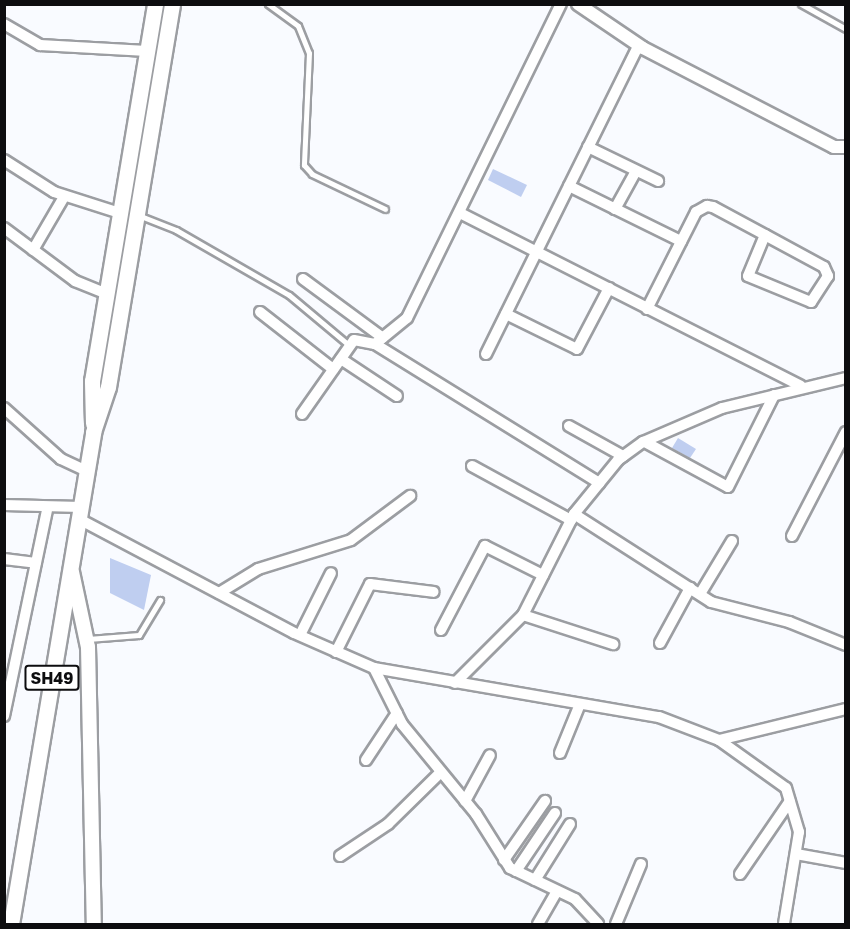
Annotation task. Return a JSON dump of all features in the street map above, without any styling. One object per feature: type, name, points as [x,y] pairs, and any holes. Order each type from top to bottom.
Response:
[{"type":"main road","name":"SH49","points":[[93,432],[92,381],[155,4]]},
{"type":"main road","name":"SH49","points":[[11,924],[72,572],[93,432],[108,387],[172,4]]},
{"type":"main road","points":[[72,572],[87,640],[94,924]]},
{"type":"street","points":[[379,341],[394,324],[407,318],[561,4]]},
{"type":"street","points":[[578,4],[639,45],[834,147],[846,147]]},
{"type":"street","points":[[4,24],[40,45],[147,51]]},
{"type":"street","points":[[486,354],[639,45]]},
{"type":"street","points":[[588,147],[658,181]]},
{"type":"street","points":[[4,160],[64,197],[120,213]]},
{"type":"street","points":[[615,209],[636,171]]},
{"type":"street","points":[[569,186],[681,241]]},
{"type":"street","points":[[33,250],[64,197]]},
{"type":"street","points":[[647,309],[696,212],[707,206],[765,235],[827,271],[811,302],[748,276],[765,235]]},
{"type":"street","points":[[460,213],[537,250],[647,309],[801,386]]},
{"type":"street","points":[[4,228],[75,281],[107,294]]},
{"type":"street","points":[[303,279],[379,341],[599,483]]},
{"type":"street","points":[[506,314],[577,349],[609,288]]},
{"type":"street","points":[[260,312],[333,369]]},
{"type":"street","points":[[302,414],[358,337],[379,341]]},
{"type":"street","points":[[340,359],[397,396]]},
{"type":"street","points":[[455,683],[523,615],[573,517],[623,456],[645,441],[722,408],[801,386],[846,378]]},
{"type":"street","points":[[645,441],[728,487],[774,394]]},
{"type":"street","points":[[4,408],[61,459],[87,471]]},
{"type":"street","points":[[569,426],[623,456]]},
{"type":"street","points":[[792,536],[846,432]]},
{"type":"street","points":[[472,466],[573,517],[700,594],[846,645]]},
{"type":"street","points":[[219,593],[258,569],[351,540],[410,496]]},
{"type":"street","points":[[4,505],[80,513],[219,593],[300,635],[374,668],[659,717],[719,740],[786,788],[799,832],[784,924]]},
{"type":"street","points":[[5,712],[47,510]]},
{"type":"street","points":[[700,594],[732,541]]},
{"type":"street","points":[[441,630],[485,546],[543,575]]},
{"type":"street","points":[[4,559],[36,563]]},
{"type":"street","points":[[300,635],[331,573]]},
{"type":"street","points":[[336,652],[370,584],[434,592]]},
{"type":"street","points":[[660,643],[690,588]]},
{"type":"street","points":[[523,615],[612,644]]},
{"type":"street","points":[[4,660],[17,661]]},
{"type":"street","points":[[374,668],[397,713],[465,801],[504,860],[516,871],[575,900],[598,924]]},
{"type":"street","points":[[560,753],[580,704]]},
{"type":"street","points":[[719,740],[846,709]]},
{"type":"street","points":[[366,759],[397,713]]},
{"type":"street","points":[[465,801],[490,755]]},
{"type":"street","points":[[340,856],[388,824],[441,772]]},
{"type":"street","points":[[504,860],[545,801]]},
{"type":"street","points":[[740,874],[790,801]]},
{"type":"street","points":[[516,871],[555,813]]},
{"type":"street","points":[[535,880],[570,824]]},
{"type":"street","points":[[796,854],[846,863]]},
{"type":"street","points":[[616,924],[641,864]]},
{"type":"street","points":[[538,924],[557,891]]},
{"type":"lane","points":[[268,4],[297,26],[309,53],[304,165],[312,174],[385,209]]},
{"type":"lane","points":[[801,4],[846,29]]},
{"type":"lane","points":[[137,215],[176,230],[289,295],[350,346]]},
{"type":"lane","points":[[87,640],[139,635],[160,600]]},
{"type":"building","points":[[493,169],[527,185],[521,197],[488,180]]},
{"type":"building","points":[[678,438],[696,449],[690,458],[672,448]]},
{"type":"building","points":[[110,558],[151,575],[144,610],[110,593]]}]
